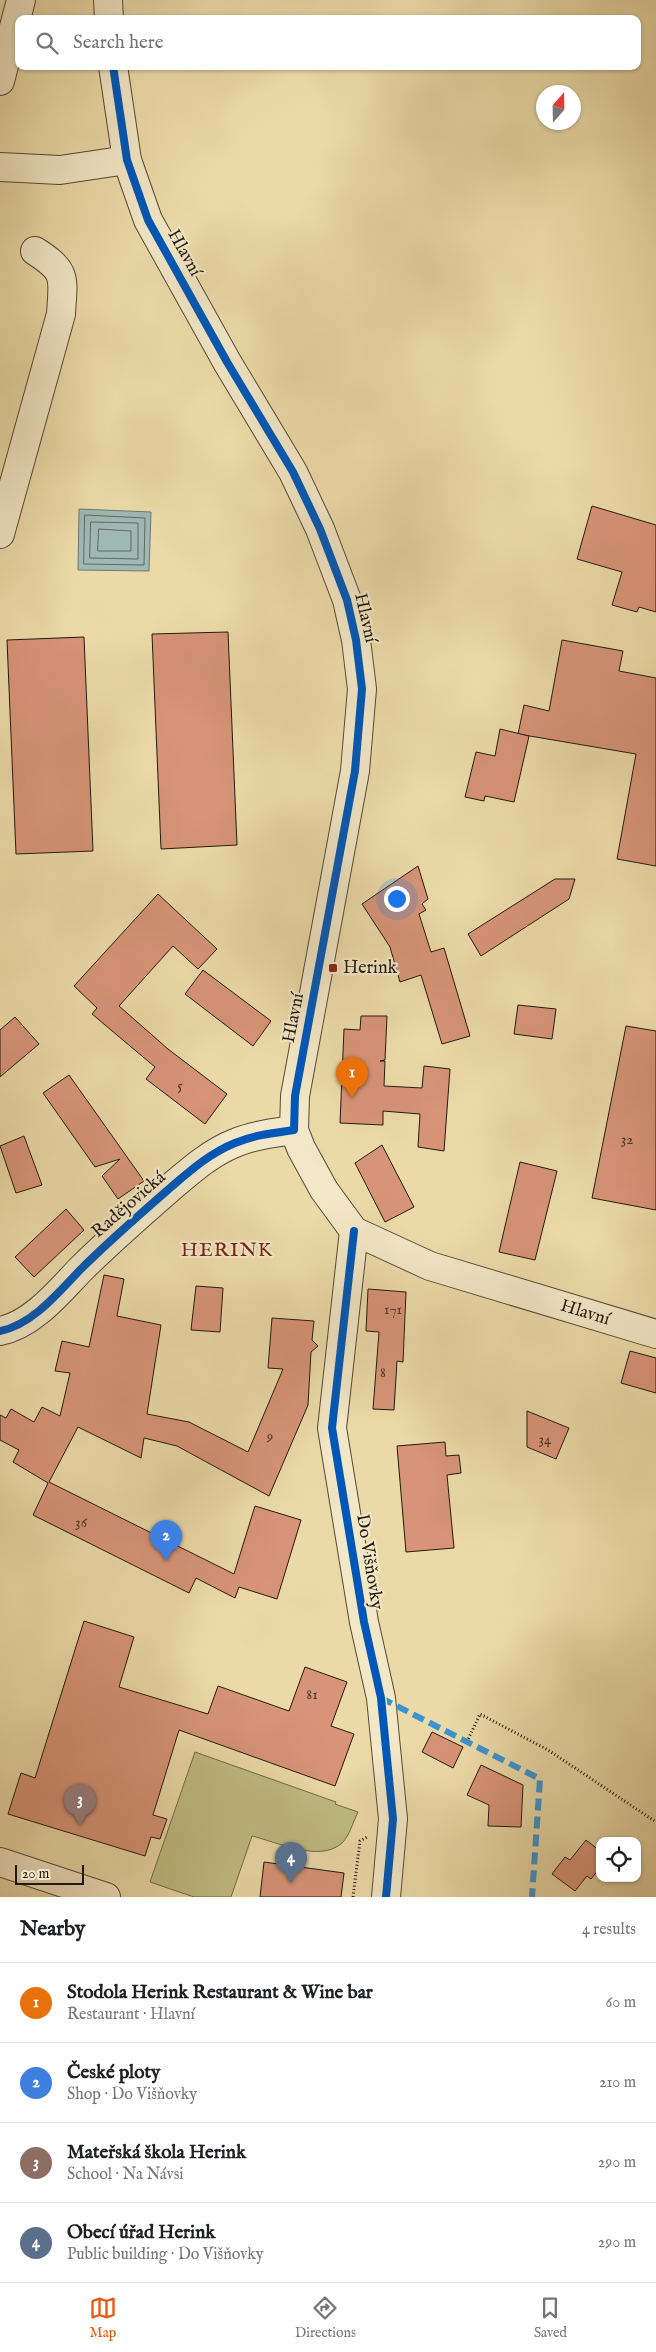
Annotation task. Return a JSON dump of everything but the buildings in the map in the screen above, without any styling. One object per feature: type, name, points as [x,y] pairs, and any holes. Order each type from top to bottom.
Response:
[{"type":"street","points":[[17,15],[21,0]]},
{"type":"street","points":[[108,0],[109,15]]},
{"type":"street","points":[[0,81],[15,23]]},
{"type":"street","name":"Hlavní","points":[[113,70],[118,112],[128,160],[148,220],[227,362],[293,472],[320,529],[347,600],[356,640],[362,689],[355,771],[295,1096],[294,1130],[301,1148],[324,1190],[354,1231],[430,1266],[656,1334]]},
{"type":"street","points":[[0,168],[60,170],[128,160]]},
{"type":"street","points":[[0,534],[61,314],[63,278],[51,262],[35,251]]},
{"type":"street","name":"Radějovická","points":[[0,1331],[13,1328],[56,1295],[120,1230],[214,1153],[235,1143],[264,1134],[294,1130]]},
{"type":"street","name":"Do Višňovky","points":[[354,1231],[332,1428],[364,1622],[381,1698],[392,1819],[386,1897]]},
{"type":"street","points":[[0,1862],[106,1897]]},
{"type":"path","points":[[467,1742],[480,1714],[548,1750],[656,1822]]},
{"type":"shaded area","points":[[195,1752],[336,1802],[335,1804],[358,1812],[345,1840],[333,1849],[310,1851],[252,1836],[231,1897],[194,1897],[150,1882]]},
{"type":"water","points":[[79,509],[151,512],[149,571],[78,570]]},
{"type":"marked path","points":[[381,1698],[540,1779],[532,1897]]},
{"type":"cycle path","points":[[0,1331],[12,1328],[34,1315],[124,1228],[185,1175],[209,1157],[242,1140],[294,1130],[295,1096],[355,771],[362,689],[356,640],[347,600],[320,529],[293,472],[227,362],[148,220],[127,160],[114,70]]},
{"type":"cycle path","points":[[354,1231],[332,1428],[364,1622],[381,1698],[393,1819],[386,1897]]},
{"type":"place","name":"Herink","points":[[333,968]]},
{"type":"place","name":"Stodola Herink Restaurant & Wine bar","points":[[352,1098]]},
{"type":"place","name":"České ploty","points":[[166,1561]]},
{"type":"place","name":"Mateřská škola Herink","points":[[80,1825]]},
{"type":"place","name":"Obecí úřad Herink","points":[[291,1883]]},
{"type":"district","name":"HERINK","points":[[227,1250]]}]
